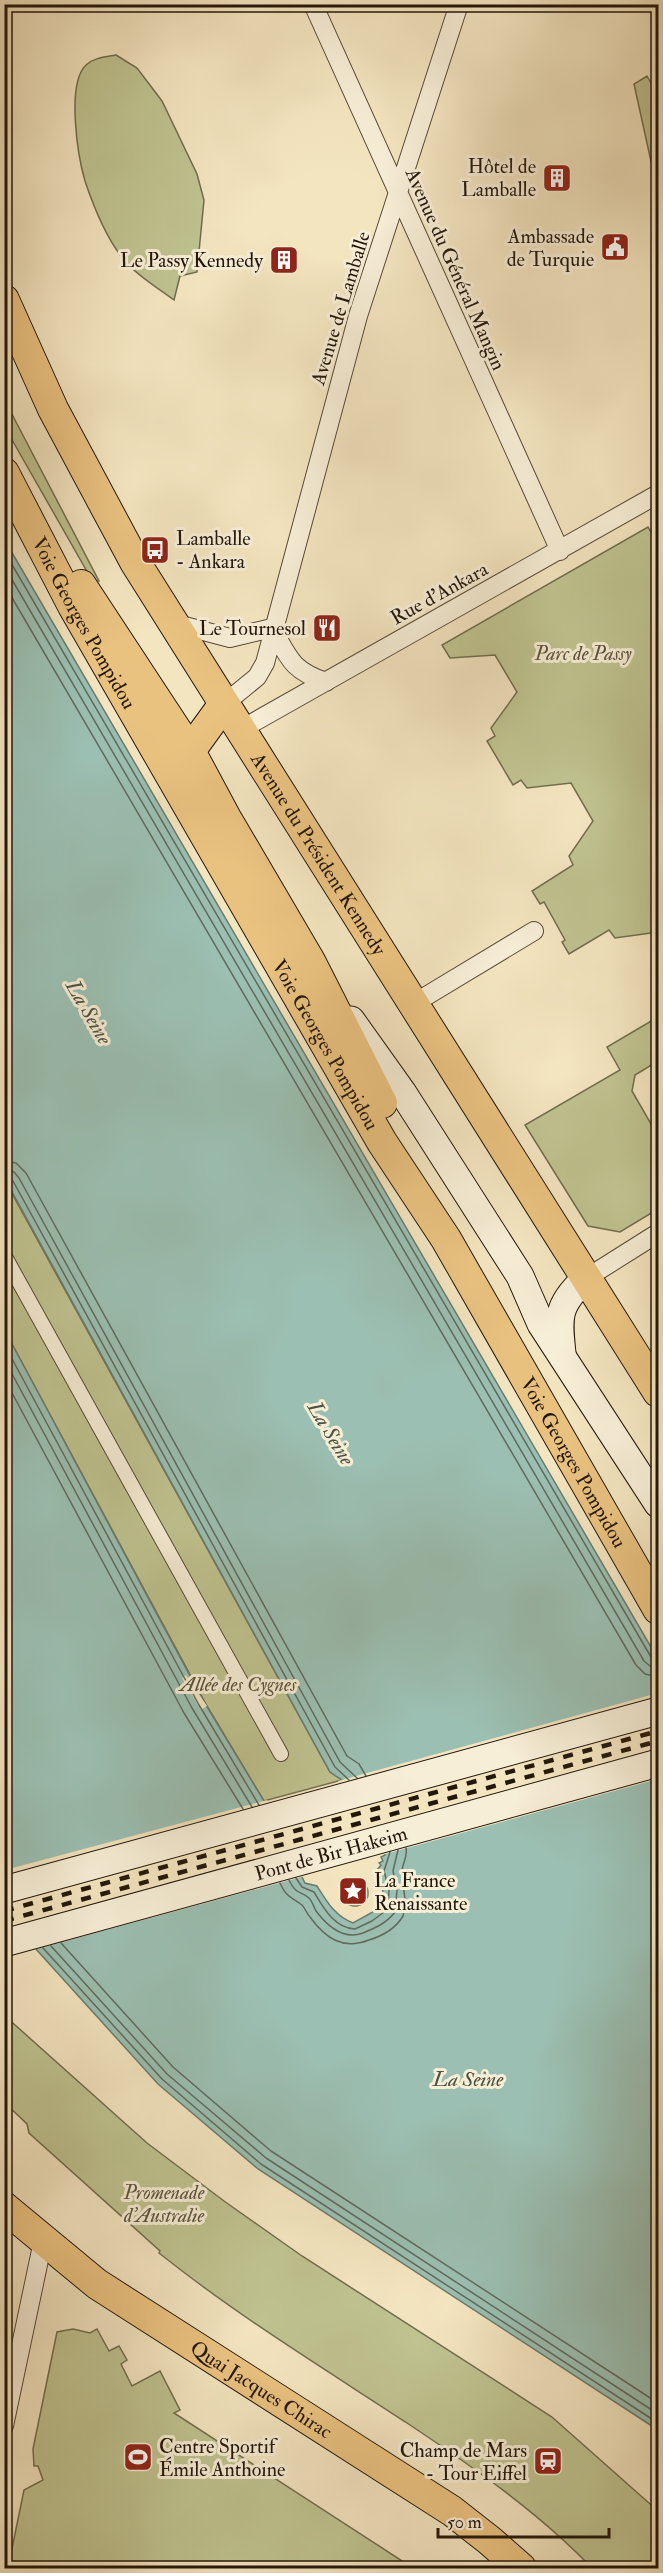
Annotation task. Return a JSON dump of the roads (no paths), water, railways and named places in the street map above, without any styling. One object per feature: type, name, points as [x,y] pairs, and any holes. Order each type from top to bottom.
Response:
[{"type":"main road","name":"Avenue du Président Kennedy","points":[[4,300],[53,409],[135,562],[658,1392]]},
{"type":"main road","points":[[9,482],[114,632],[190,751],[226,818],[310,961],[392,1122],[446,1239]]},
{"type":"main road","name":"Voie Georges Pompidou","points":[[9,482],[79,617],[382,1142],[446,1239],[658,1609]]},
{"type":"main road","points":[[190,751],[224,704]]},
{"type":"main road","points":[[310,961],[428,1132],[520,1276],[541,1324],[658,1504]]},
{"type":"main road","points":[[562,1354],[558,1319],[572,1291],[585,1279]]},
{"type":"main road","points":[[4,1890],[658,1711]]},
{"type":"main road","name":"Pont de Bir Hakeim","points":[[4,1943],[658,1763]]},
{"type":"main road","name":"Quai Jacques Chirac","points":[[4,2207],[98,2284],[452,2511],[521,2568]]},
{"type":"street","name":"Avenue du Général Mangin","points":[[313,4],[398,198],[560,551]]},
{"type":"street","name":"Avenue de Lamballe","points":[[224,704],[257,677],[265,663],[272,628],[358,316],[459,4]]},
{"type":"street","name":"Rue d'Ankara","points":[[240,730],[658,494]]},
{"type":"street","points":[[172,623],[230,638],[272,628],[294,666],[326,682]]},
{"type":"street","points":[[413,1004],[534,931]]},
{"type":"street","points":[[585,1279],[658,1233]]},
{"type":"street","points":[[4,1255],[281,1754]]},
{"type":"street","points":[[4,2426],[43,2241]]},
{"type":"water","name":"La Seine","points":[[4,539],[658,1659],[658,2430],[258,2169],[158,2084],[35,1948],[5,1900],[5,1331],[204,1702],[264,1801],[305,1883],[317,1886],[336,1912],[353,1923],[382,1907],[383,1887],[377,1870],[381,1865],[379,1863],[383,1861],[381,1857],[385,1855],[342,1780],[330,1772],[5,1179]]},
{"type":"railway","points":[[4,1911],[658,1731]]},
{"type":"railway","points":[[4,1921],[658,1741]]},
{"type":"place","name":"Hôtel de Lamballe","points":[[557,178]]},
{"type":"place","name":"Ambassade de Turquie","points":[[615,247]]},
{"type":"place","name":"Le Passy Kennedy","points":[[284,260]]},
{"type":"place","name":"Lamballe - Ankara","points":[[155,550]]},
{"type":"place","name":"Le Tournesol","points":[[327,628]]},
{"type":"place","name":"La France Renaissante","points":[[353,1891]]},
{"type":"place","name":"Centre Sportif Émile Anthoine","points":[[138,2457]]},
{"type":"place","name":"Champ de Mars - Tour Eiffel","points":[[548,2461]]},
{"type":"park label","name":"Parc de Passy","points":[[583,653]]},
{"type":"park label","name":"Allée des Cygnes","points":[[238,1684]]},
{"type":"park label","name":"Promenade d'Australie","points":[[164,2204]]}]
